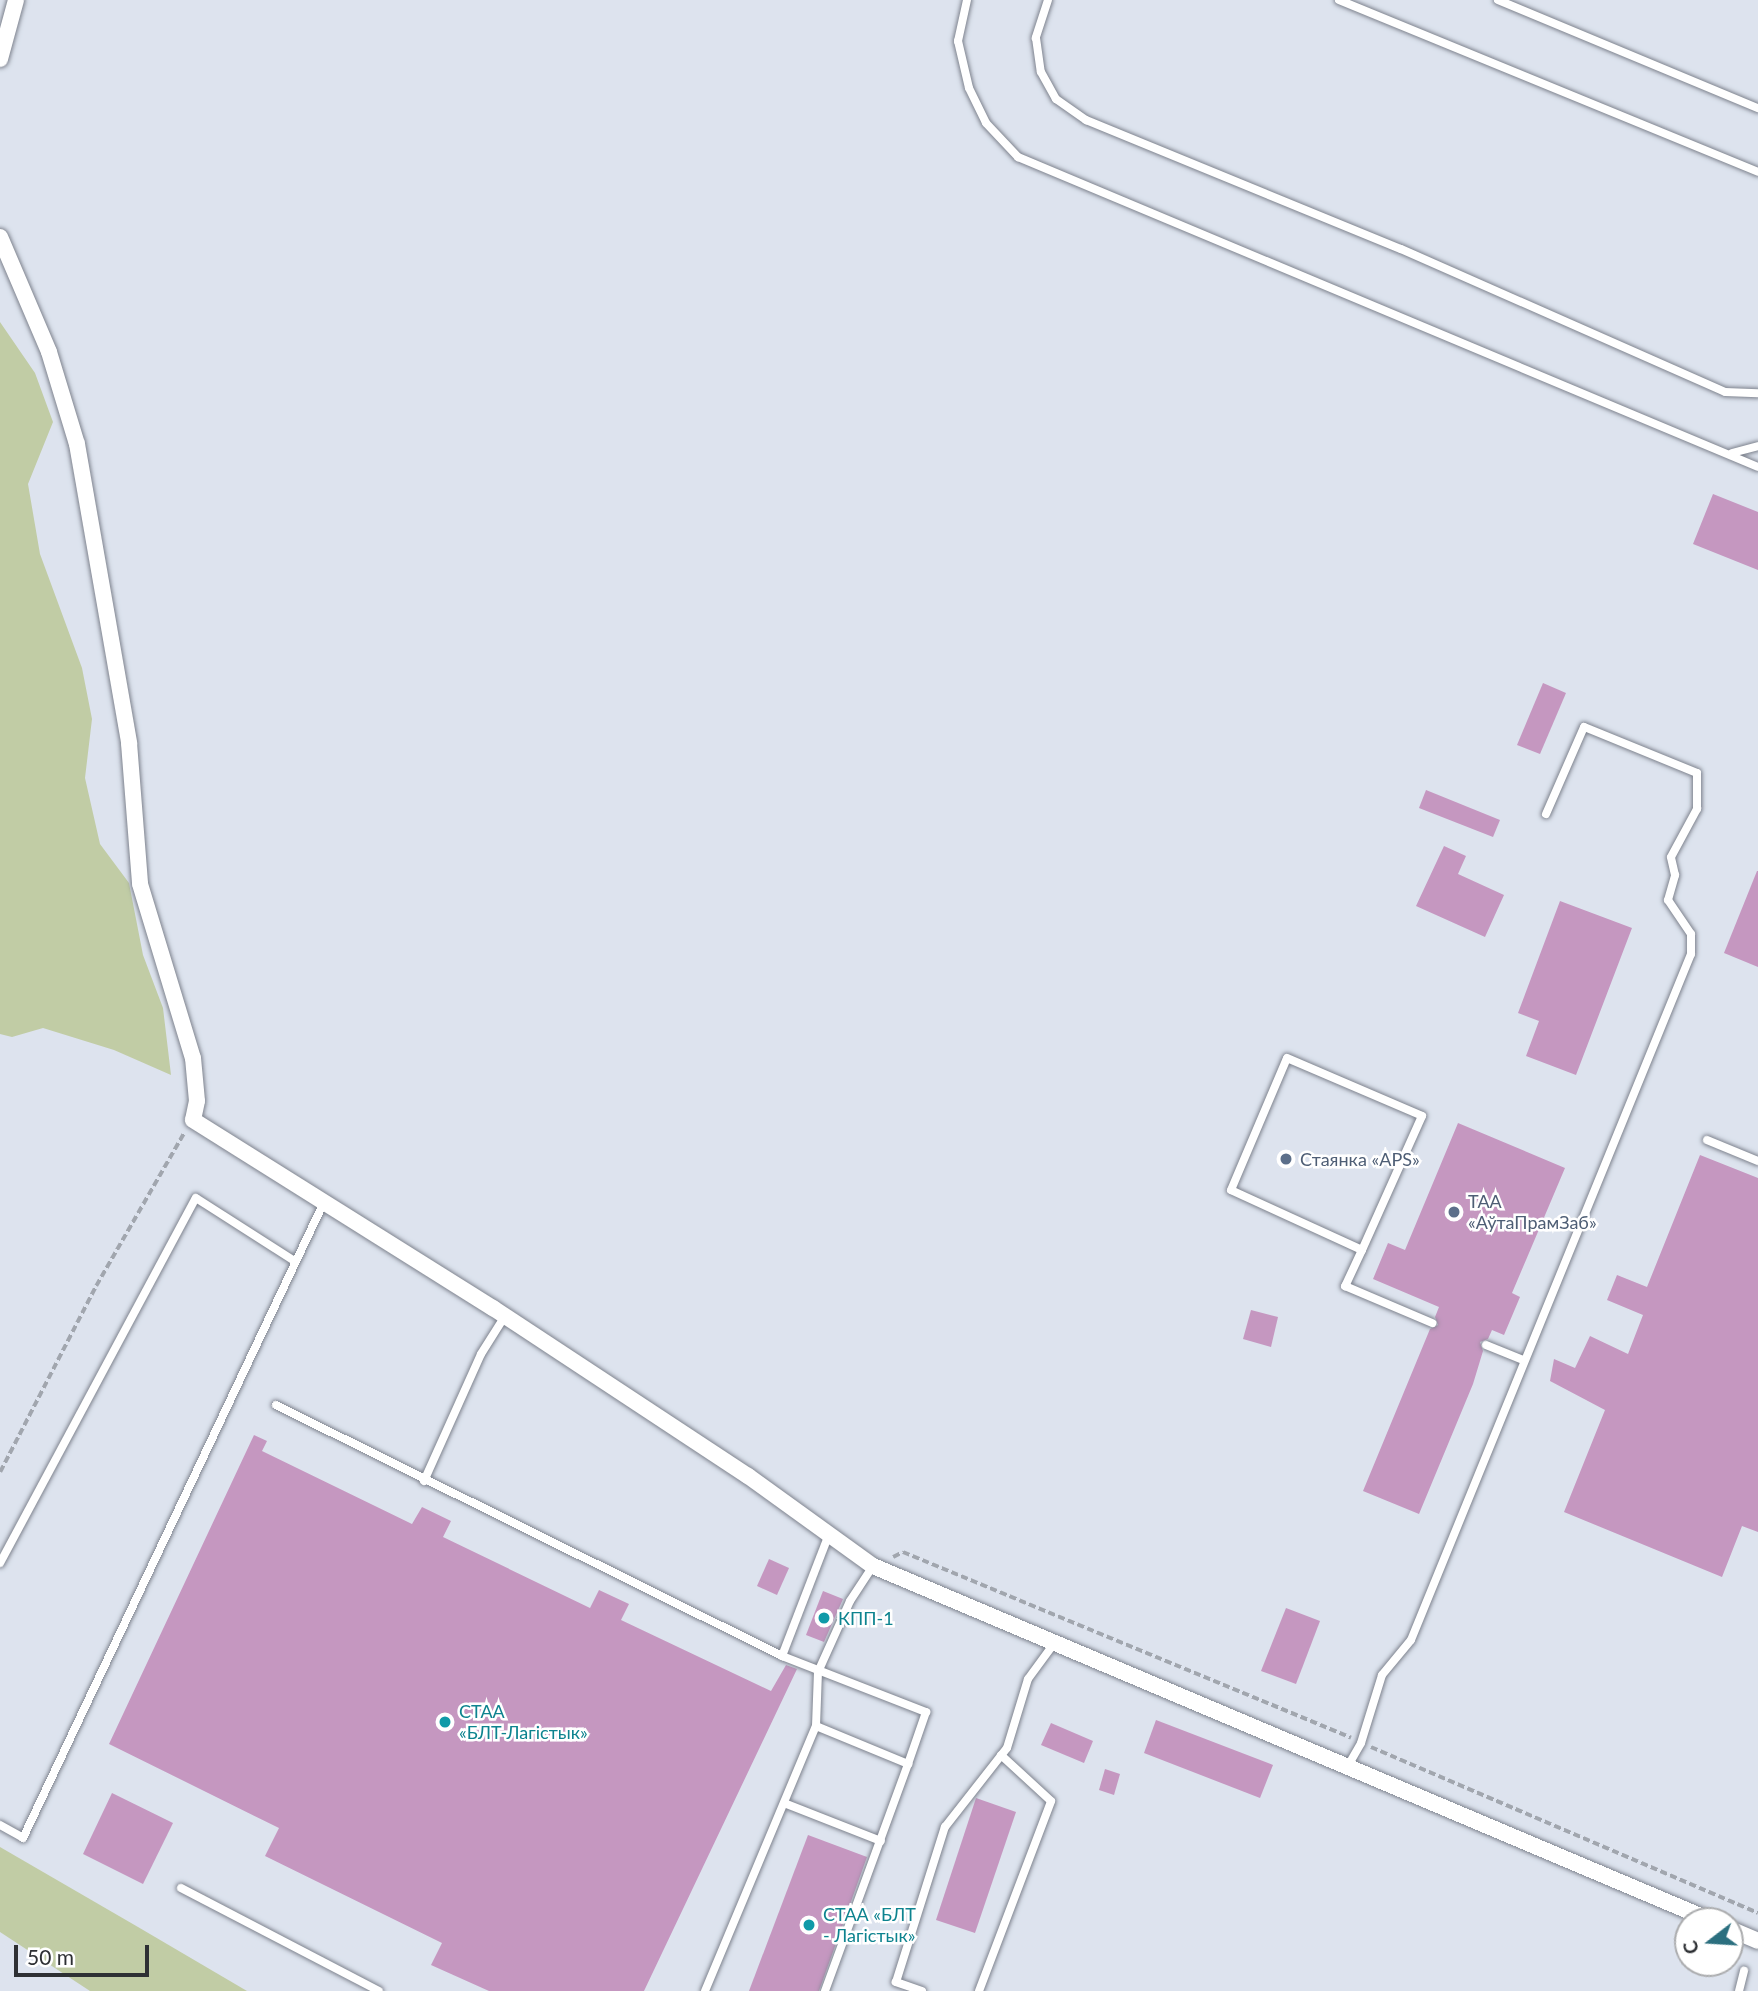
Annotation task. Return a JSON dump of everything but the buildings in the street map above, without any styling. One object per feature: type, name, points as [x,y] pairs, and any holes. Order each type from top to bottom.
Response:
[{"type":"street","points":[[0,59],[16,0]]},
{"type":"street","points":[[0,237],[49,352],[76,444],[86,519],[130,743],[140,884],[193,1058],[197,1101],[193,1120],[326,1200],[505,1316],[873,1566],[1053,1645],[1349,1764],[1680,1907]]},
{"type":"lane","points":[[967,0],[958,41],[970,89],[986,122],[1018,157],[1732,453],[1758,467]]},
{"type":"lane","points":[[1048,0],[1036,38],[1041,72],[1056,99],[1086,120],[1401,249],[1725,392],[1758,393]]},
{"type":"lane","points":[[1339,0],[1758,172]]},
{"type":"lane","points":[[1498,0],[1758,108]]},
{"type":"lane","points":[[1732,453],[1758,446]]},
{"type":"lane","points":[[1349,1764],[1361,1743],[1382,1675],[1411,1640],[1523,1360],[1692,954],[1691,934],[1668,900],[1675,875],[1671,857],[1697,809],[1697,773],[1584,727],[1546,814]]},
{"type":"lane","points":[[1362,1250],[1231,1190],[1287,1058],[1422,1116],[1362,1250],[1345,1286],[1432,1323]]},
{"type":"lane","points":[[1707,1140],[1758,1161]]},
{"type":"lane","points":[[0,1563],[196,1198],[293,1260]]},
{"type":"lane","points":[[0,1825],[23,1838],[293,1260],[326,1200]]},
{"type":"lane","points":[[425,1481],[481,1354],[505,1316]]},
{"type":"lane","points":[[1486,1345],[1523,1360]]},
{"type":"lane","points":[[276,1405],[782,1656],[926,1712],[825,1991]]},
{"type":"lane","points":[[782,1656],[829,1534]]},
{"type":"lane","points":[[705,1991],[816,1726],[818,1672],[850,1601],[873,1566]]},
{"type":"lane","points":[[922,1991],[896,1982],[945,1827],[1001,1755],[1028,1679],[1053,1645]]},
{"type":"lane","points":[[816,1726],[908,1765]]},
{"type":"lane","points":[[979,1991],[1051,1801],[1001,1755]]},
{"type":"lane","points":[[784,1803],[881,1841]]},
{"type":"lane","points":[[181,1888],[379,1991]]},
{"type":"path","points":[[0,1472],[142,1201],[193,1120]]},
{"type":"path","points":[[873,1566],[903,1552],[1361,1743],[1758,1913]]},
{"type":"green space","points":[[0,322],[35,373],[53,422],[28,484],[40,554],[82,668],[92,719],[85,778],[100,844],[129,883],[143,955],[163,1008],[171,1075],[114,1050],[43,1028],[12,1037],[0,1034]]},
{"type":"green space","points":[[0,1847],[247,1991],[90,1991],[0,1932]]},
{"type":"place","name":"Стаянка «APS»","points":[[1286,1159]]},
{"type":"place","name":"ТАА «АўтаПрамЗаб»","points":[[1454,1212]]},
{"type":"place","name":"КПП-1","points":[[824,1618]]},
{"type":"place","name":"СТАА «БЛТ-Лагістык»","points":[[445,1722]]},
{"type":"place","name":"СТАА «БЛТ - Лагістык»","points":[[809,1925]]}]
